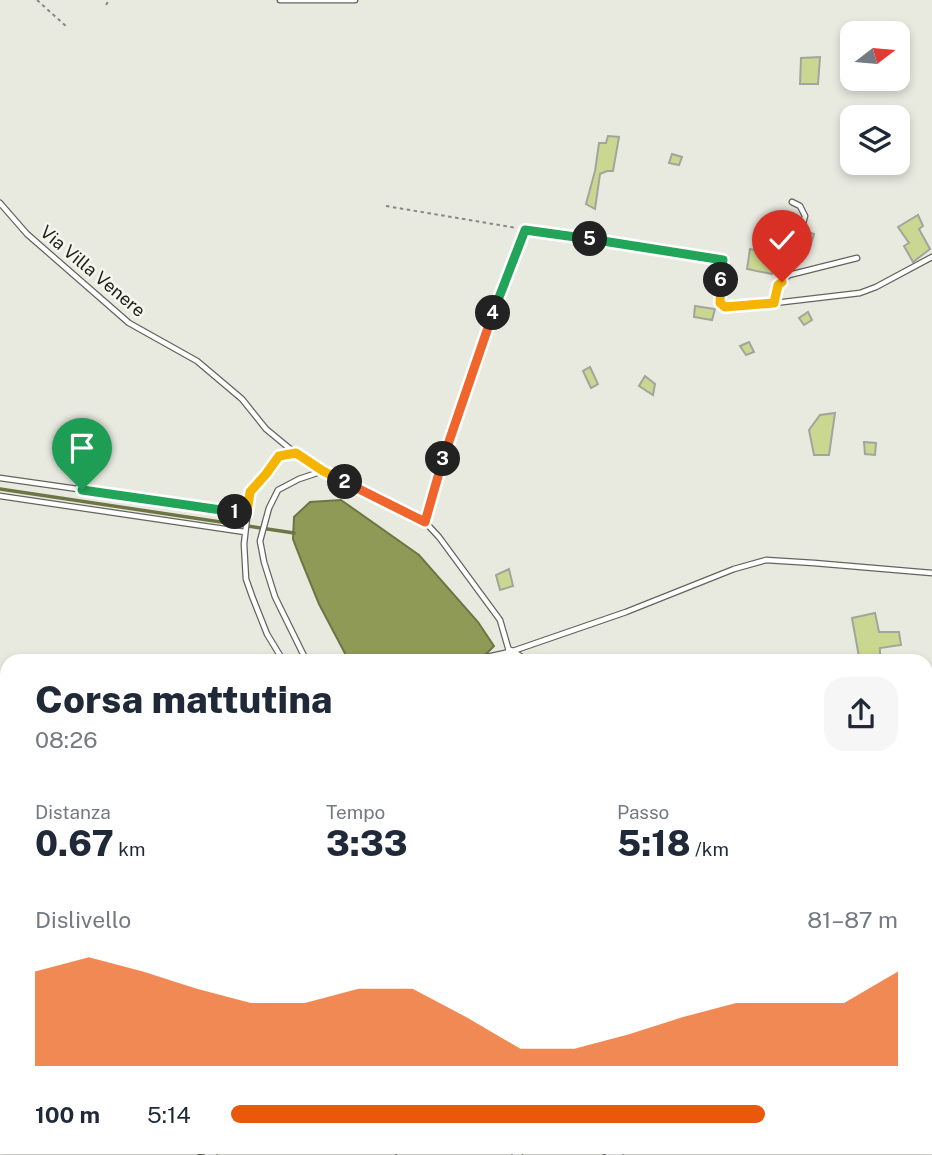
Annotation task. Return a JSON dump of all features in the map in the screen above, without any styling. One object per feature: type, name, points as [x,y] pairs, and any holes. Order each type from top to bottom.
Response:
[{"type":"lane","points":[[280,0],[355,0]]},
{"type":"lane","name":"Via Villa Venere","points":[[0,202],[27,234],[129,323],[197,361],[242,399],[266,429],[296,453],[323,471],[425,522],[500,620],[510,652]]},
{"type":"lane","points":[[789,275],[805,216],[800,206],[792,202]]},
{"type":"lane","points":[[425,522],[470,380],[505,278],[525,230],[723,260],[720,303],[725,307],[860,293],[932,257]]},
{"type":"lane","points":[[774,303],[778,285],[789,275],[857,258]]},
{"type":"lane","points":[[279,654],[267,634],[246,579],[245,531],[250,492],[279,456],[296,453]]},
{"type":"lane","points":[[303,654],[275,597],[260,541],[269,508],[278,490],[323,471]]},
{"type":"lane","points":[[0,478],[247,513]]},
{"type":"lane","points":[[0,496],[245,531]]},
{"type":"lane","points":[[501,654],[626,611],[734,569],[766,560],[932,573]]},
{"type":"path","points":[[37,0],[68,28]]},
{"type":"path","points":[[106,5],[109,0]]},
{"type":"path","points":[[386,206],[525,230]]},
{"type":"shaded area","points":[[341,500],[419,555],[478,622],[494,646],[486,654],[345,654],[319,604],[293,539],[294,517],[310,502]]},
{"type":"building","points":[[820,57],[818,84],[800,84],[801,58]]},
{"type":"building","points":[[608,136],[619,137],[613,171],[600,174],[595,209],[586,204],[599,143],[606,143]]},
{"type":"building","points":[[672,154],[682,157],[679,165],[669,163]]},
{"type":"building","points":[[918,215],[923,226],[919,229],[930,249],[913,262],[904,246],[909,243],[898,227]]},
{"type":"building","points":[[806,231],[814,234],[809,250],[801,250]]},
{"type":"building","points":[[750,249],[776,254],[772,274],[747,269]]},
{"type":"building","points":[[695,306],[715,309],[712,320],[694,317]]},
{"type":"building","points":[[808,312],[812,320],[804,325],[799,318]]},
{"type":"building","points":[[749,342],[754,352],[746,355],[740,346]]},
{"type":"building","points":[[590,367],[598,384],[591,388],[583,371]]},
{"type":"building","points":[[645,376],[655,384],[653,395],[639,386]]},
{"type":"building","points":[[835,413],[829,455],[814,455],[809,430],[820,415]]},
{"type":"building","points":[[864,442],[876,443],[875,455],[865,454]]},
{"type":"building","points":[[509,569],[513,586],[500,590],[496,575]]},
{"type":"building","points":[[875,613],[879,632],[899,632],[901,645],[880,648],[880,654],[858,654],[852,618]]},
{"type":"waterway","points":[[0,489],[294,533]]},
{"type":"route","points":[[82,490],[247,513],[250,492],[279,456],[296,453],[323,471],[425,522],[470,380],[505,278],[525,230],[723,260],[720,303],[725,307],[774,303],[775,292],[782,282]]}]
